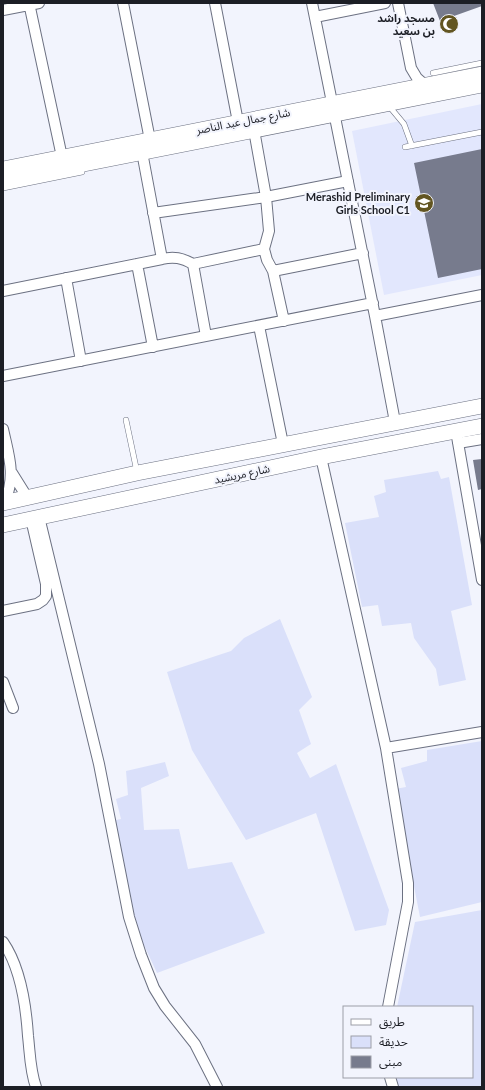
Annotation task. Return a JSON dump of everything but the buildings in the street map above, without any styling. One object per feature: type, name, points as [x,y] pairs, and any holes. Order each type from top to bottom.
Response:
[{"type":"street","points":[[123,3],[150,140]]},
{"type":"street","points":[[215,3],[238,122]]},
{"type":"street","points":[[312,3],[376,316],[395,422]]},
{"type":"street","points":[[315,17],[385,3]]},
{"type":"street","points":[[398,3],[411,68],[417,78],[429,79]]},
{"type":"street","points":[[3,10],[33,4],[62,157]]},
{"type":"street","points":[[404,89],[409,80],[411,68]]},
{"type":"street","name":"شارع جمال عبد الناصر","points":[[3,180],[140,158],[334,109],[404,89],[429,79],[482,74]]},
{"type":"street","name":"شارع جمال عبد الناصر","points":[[3,169],[238,122],[334,109],[387,104],[482,85]]},
{"type":"street","points":[[254,130],[266,197],[269,231],[264,249],[266,260],[273,271],[284,321]]},
{"type":"street","points":[[140,158],[162,259]]},
{"type":"street","points":[[153,213],[266,197],[348,181]]},
{"type":"street","points":[[3,291],[171,257],[180,258],[193,264],[264,249]]},
{"type":"street","points":[[273,271],[363,253]]},
{"type":"street","points":[[137,264],[153,347]]},
{"type":"street","points":[[193,264],[206,336]]},
{"type":"street","points":[[66,278],[81,361]]},
{"type":"street","points":[[376,316],[482,295]]},
{"type":"street","points":[[3,376],[373,303]]},
{"type":"street","points":[[259,326],[283,444]]},
{"type":"street","name":"شارع مريشيد","points":[[4,502],[137,472],[482,406]]},
{"type":"street","name":"شارع مريشيد","points":[[3,525],[321,457],[457,437],[482,426]]},
{"type":"street","points":[[3,429],[12,472],[10,488],[4,502]]},
{"type":"street","points":[[482,439],[457,437],[482,580]]},
{"type":"street","points":[[321,457],[386,748],[408,883],[408,895],[388,1006]]},
{"type":"street","points":[[12,472],[27,497]]},
{"type":"street","points":[[3,611],[38,604],[46,596],[46,584],[35,518]]},
{"type":"street","points":[[35,518],[99,764],[129,917],[141,955],[154,988],[165,1006],[195,1044],[217,1087]]},
{"type":"street","points":[[3,682],[13,708]]},
{"type":"street","points":[[386,748],[482,732]]},
{"type":"street","points":[[3,942],[15,963],[26,1010],[30,1062],[36,1087]]},
{"type":"lane","points":[[429,79],[482,63]]},
{"type":"lane","points":[[387,104],[404,124],[412,146]]},
{"type":"lane","points":[[405,147],[482,132]]},
{"type":"lane","points":[[3,188],[88,171]]},
{"type":"lane","points":[[126,420],[137,472]]},
{"type":"shaded area","name":"Merashid Preliminary Girls School C1","points":[[482,104],[482,275],[384,295],[352,131]]},
{"type":"green space","points":[[438,471],[441,479],[449,477],[472,605],[451,611],[466,680],[439,686],[436,669],[414,638],[411,623],[382,626],[378,605],[362,607],[345,523],[379,517],[374,496],[386,492],[384,480]]},
{"type":"green space","points":[[280,619],[312,697],[299,710],[311,744],[297,753],[310,778],[336,764],[389,910],[386,925],[355,931],[316,813],[246,840],[192,750],[167,672],[231,651],[244,638]]},
{"type":"green space","points":[[482,741],[482,902],[420,917],[395,789],[406,787],[401,768],[427,761],[427,750]]},
{"type":"green space","points":[[165,762],[169,776],[141,788],[144,830],[179,829],[188,869],[232,862],[265,933],[157,973],[136,928],[111,821],[121,819],[116,799],[128,795],[126,771]]},
{"type":"green space","points":[[482,910],[482,1087],[399,1087],[396,1078],[473,1078],[473,1006],[397,1006],[415,922]]},
{"type":"place","name":"مسجد راشد بن سعيد","points":[[449,24]]},
{"type":"place","name":"Merashid Preliminary Girls School C1","points":[[424,203]]}]
